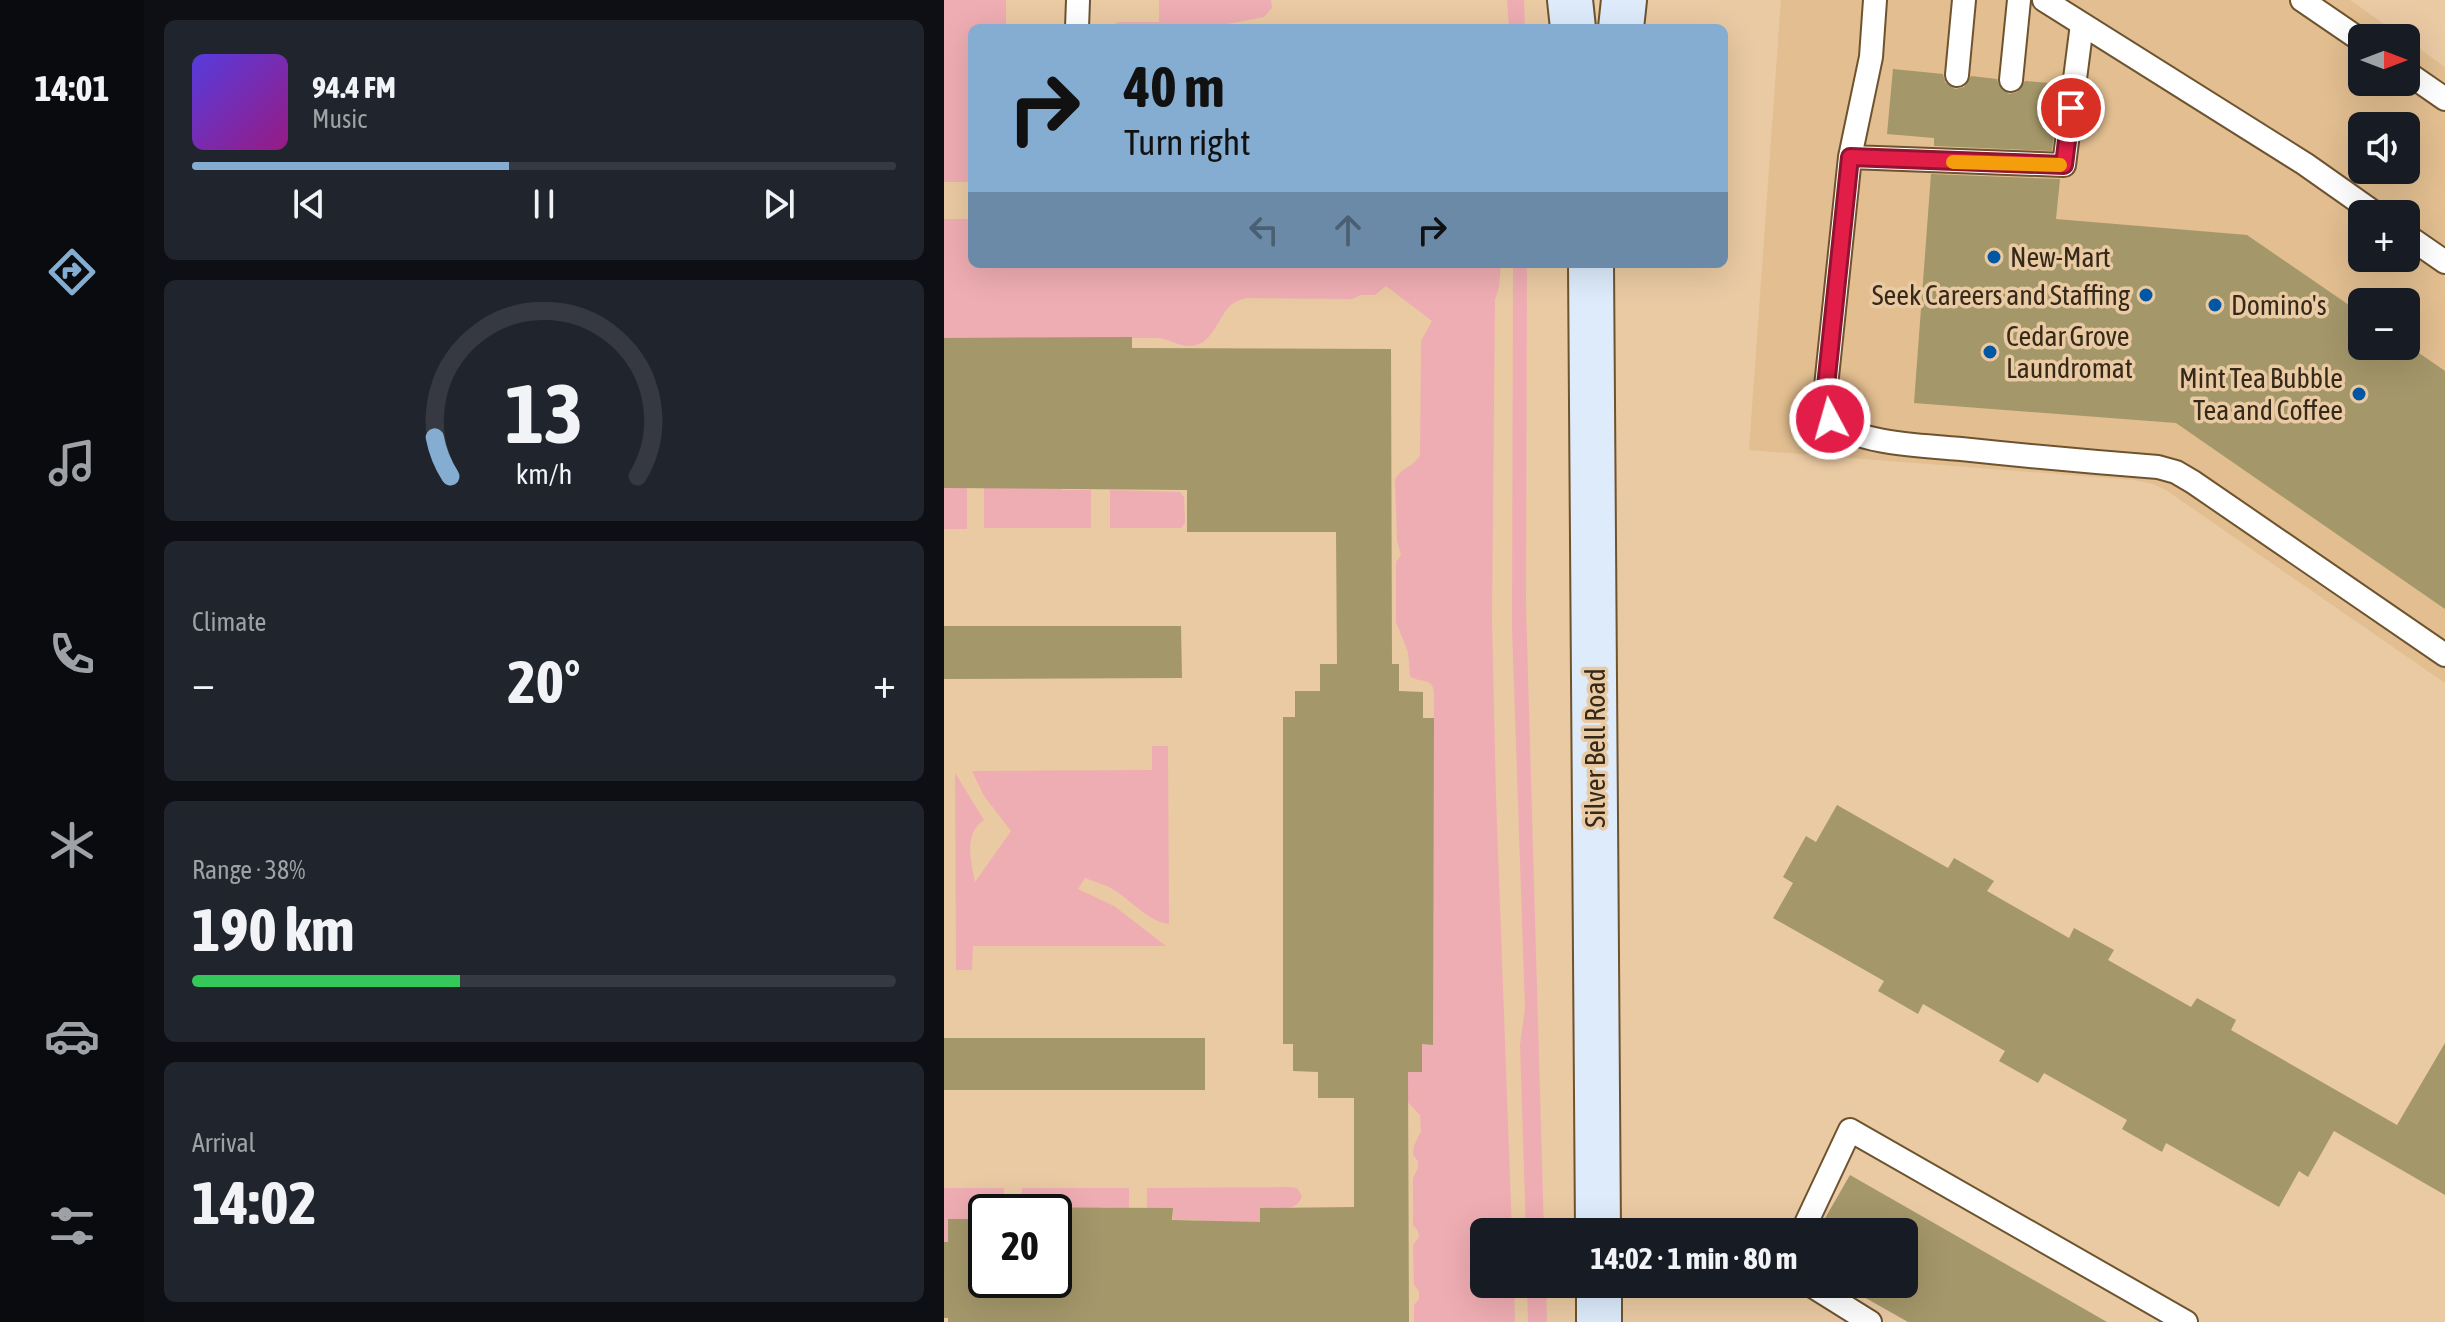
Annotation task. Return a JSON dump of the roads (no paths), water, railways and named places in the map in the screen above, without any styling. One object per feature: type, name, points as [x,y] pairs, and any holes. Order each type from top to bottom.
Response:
[{"type":"street","points":[[1570,0],[1573,24]]},
{"type":"street","points":[[1621,24],[1624,0]]},
{"type":"street","name":"Silver Bell Road","points":[[1591,268],[1598,1218]]},
{"type":"street","points":[[1599,1298],[1599,1322]]},
{"type":"lane","points":[[1077,24],[1078,0]]},
{"type":"lane","points":[[1875,0],[1871,57],[1850,157],[1825,396],[1830,419],[1838,426],[1870,437],[1919,445],[2158,467],[2176,472],[2445,655]]},
{"type":"lane","points":[[1957,75],[1964,0]]},
{"type":"lane","points":[[2011,80],[2019,0]]},
{"type":"lane","points":[[2044,0],[2305,164],[2356,200]]},
{"type":"lane","points":[[2302,0],[2348,31]]},
{"type":"lane","points":[[1850,157],[1948,162],[2004,154],[2064,165],[2082,24]]},
{"type":"lane","points":[[2420,82],[2445,99]]},
{"type":"lane","points":[[1948,162],[1950,139]]},
{"type":"lane","points":[[2420,245],[2445,262]]},
{"type":"lane","points":[[1809,1218],[1850,1130],[2186,1322]]},
{"type":"lane","points":[[1831,1298],[1870,1322]]},
{"type":"place","name":"New-Mart","points":[[1994,257]]},
{"type":"place","name":"Seek Careers and Staffing","points":[[2146,295]]},
{"type":"place","name":"Domino's","points":[[2215,305]]},
{"type":"place","name":"Cedar Grove Laundromat","points":[[1990,352]]},
{"type":"place","name":"Mint Tea Bubble Tea and Coffee","points":[[2359,394]]}]
